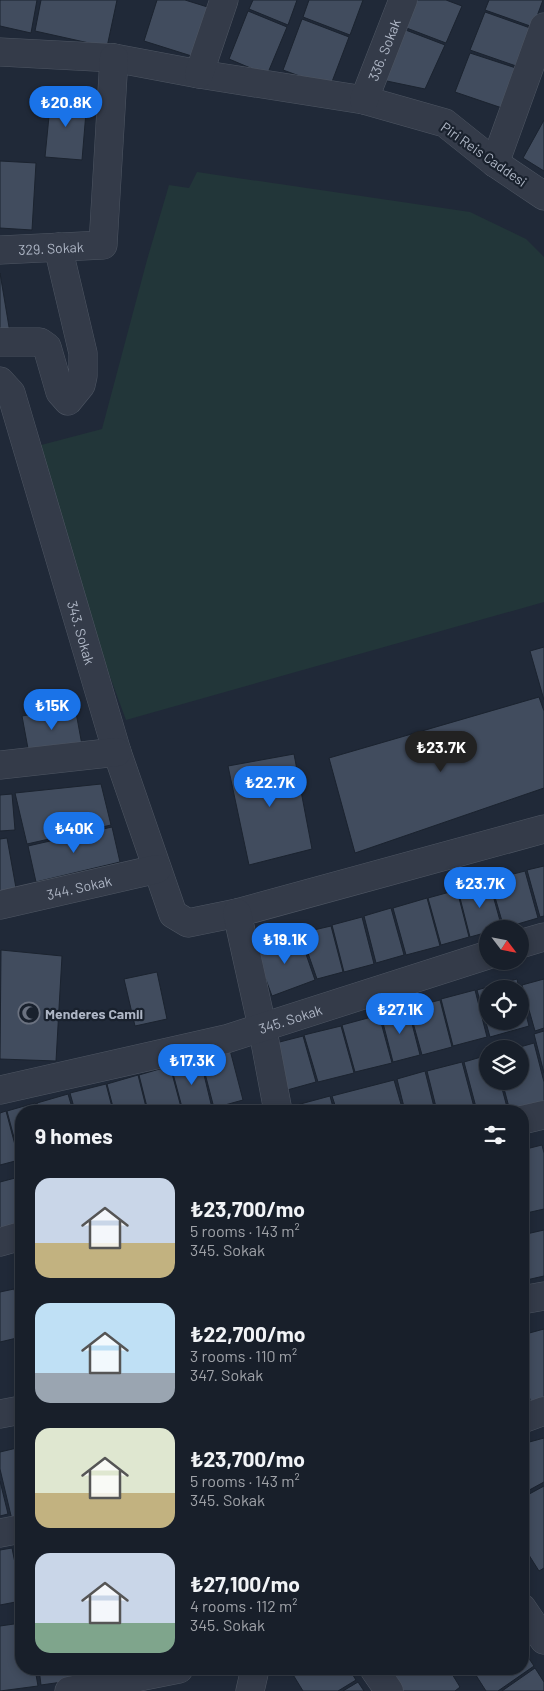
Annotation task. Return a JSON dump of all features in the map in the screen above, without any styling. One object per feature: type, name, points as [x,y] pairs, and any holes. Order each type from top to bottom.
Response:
[{"type":"street","points":[[199,74],[224,0]]},
{"type":"street","name":"336. Sokak","points":[[364,100],[403,0]]},
{"type":"street","points":[[495,162],[544,27]]},
{"type":"street","name":"Piri Reis Caddesi","points":[[0,52],[114,58],[199,74],[364,100],[445,123],[495,162],[544,196]]},
{"type":"street","name":"329. Sokak","points":[[0,250],[103,245],[114,58]]},
{"type":"street","points":[[0,342],[40,342],[47,347],[60,392],[68,401],[82,385],[84,376],[83,353],[58,247]]},
{"type":"street","name":"343. Sokak","points":[[0,381],[11,393],[117,752],[173,914],[188,923],[237,913]]},
{"type":"street","points":[[0,765],[117,752]]},
{"type":"street","points":[[277,1105],[262,1026],[237,913],[544,829]]},
{"type":"street","name":"344. Sokak","points":[[0,905],[157,869]]},
{"type":"street","points":[[529,941],[544,937]]},
{"type":"street","name":"345. Sokak","points":[[0,1090],[226,1039],[479,958]]},
{"type":"street","points":[[529,1118],[544,1115]]},
{"type":"street","points":[[0,1242],[15,1238]]},
{"type":"street","points":[[529,1299],[544,1296]]},
{"type":"street","points":[[0,1414],[15,1411]]},
{"type":"street","points":[[529,1417],[544,1412]]},
{"type":"street","points":[[0,1533],[15,1530]]},
{"type":"street","points":[[529,1618],[544,1640]]},
{"type":"street","points":[[68,1691],[149,1675]]},
{"type":"street","points":[[250,1691],[254,1675]]},
{"type":"street","points":[[378,1675],[389,1691]]},
{"type":"green space","points":[[197,172],[470,212],[526,239],[544,257],[544,602],[126,720],[26,449],[102,429],[169,185],[189,188]]},
{"type":"building","points":[[0,0],[37,0],[31,33],[0,26]]},
{"type":"building","points":[[41,0],[117,0],[107,47],[35,31]]},
{"type":"building","points":[[157,0],[185,0],[214,9],[198,58],[144,41]]},
{"type":"building","points":[[253,0],[297,0],[288,25],[249,9]]},
{"type":"building","points":[[309,0],[363,0],[350,35],[303,17]]},
{"type":"building","points":[[416,0],[446,0],[462,6],[446,43],[404,27]]},
{"type":"building","points":[[489,0],[543,0],[533,27],[485,10]]},
{"type":"building","points":[[248,11],[287,27],[267,75],[229,59]]},
{"type":"building","points":[[485,12],[533,29],[519,67],[470,50]]},
{"type":"building","points":[[302,19],[349,37],[330,87],[283,70]]},
{"type":"building","points":[[403,29],[445,45],[425,89],[382,80]]},
{"type":"building","points":[[470,53],[519,69],[505,109],[455,92]]},
{"type":"building","points":[[51,96],[87,100],[82,160],[45,157]]},
{"type":"building","points":[[544,120],[544,171],[523,158]]},
{"type":"building","points":[[0,161],[36,163],[32,230],[0,228]]},
{"type":"building","points":[[0,273],[10,333],[0,335]]},
{"type":"building","points":[[544,647],[544,700],[530,651]]},
{"type":"building","points":[[539,697],[544,711],[544,788],[355,853],[329,758]]},
{"type":"building","points":[[75,707],[82,745],[29,754],[22,716]]},
{"type":"building","points":[[294,754],[312,849],[249,865],[228,766]]},
{"type":"building","points":[[101,784],[111,825],[27,844],[15,793]]},
{"type":"building","points":[[12,794],[15,830],[0,831],[0,795]]},
{"type":"building","points":[[112,827],[120,862],[36,882],[28,846]]},
{"type":"building","points":[[7,838],[16,888],[0,891],[0,839]]},
{"type":"building","points":[[544,866],[544,916],[540,917],[527,870]]},
{"type":"building","points":[[525,871],[538,918],[529,921],[502,920],[490,880]]},
{"type":"building","points":[[489,881],[500,920],[479,920],[479,934],[470,937],[458,890]]},
{"type":"building","points":[[457,890],[469,937],[441,945],[428,898]]},
{"type":"building","points":[[427,898],[440,946],[406,955],[393,908]]},
{"type":"building","points":[[391,908],[404,955],[376,963],[364,916]]},
{"type":"building","points":[[362,917],[374,964],[344,972],[332,925]]},
{"type":"building","points":[[331,926],[343,972],[317,979],[301,933]]},
{"type":"building","points":[[299,934],[315,980],[272,996],[255,950]]},
{"type":"building","name":"Menderes Camii","points":[[1,950],[62,956],[56,1061],[0,1059]]},
{"type":"building","points":[[157,972],[167,1019],[135,1026],[124,979]]},
{"type":"building","points":[[544,979],[544,1028],[535,1031],[529,1010],[529,983]]},
{"type":"building","points":[[475,990],[479,1006],[479,1030],[485,1030],[487,1037],[453,1046],[441,999]]},
{"type":"building","points":[[440,1000],[452,1047],[422,1055],[409,1008]]},
{"type":"building","points":[[408,1008],[420,1055],[393,1062],[381,1015]]},
{"type":"building","points":[[379,1015],[392,1063],[355,1072],[342,1025]]},
{"type":"building","points":[[341,1026],[354,1073],[318,1082],[304,1035]]},
{"type":"building","points":[[488,1030],[515,1030],[490,1037]]},
{"type":"building","points":[[544,1031],[544,1073],[534,1034]]},
{"type":"building","points":[[303,1036],[316,1082],[280,1092],[268,1045]]},
{"type":"building","points":[[534,1043],[544,1082],[544,1104],[529,1107],[529,1105],[508,1105],[504,1090],[529,1090],[529,1044]]},
{"type":"building","points":[[230,1050],[243,1100],[225,1105],[213,1105],[201,1058]]},
{"type":"building","points":[[200,1058],[211,1105],[181,1105],[171,1066]]},
{"type":"building","points":[[479,1058],[479,1090],[502,1090],[506,1105],[475,1105],[464,1062]]},
{"type":"building","points":[[462,1062],[473,1105],[436,1105],[427,1071]]},
{"type":"building","points":[[170,1066],[180,1105],[146,1105],[139,1075]]},
{"type":"building","points":[[425,1071],[434,1105],[404,1105],[397,1079]]},
{"type":"building","points":[[138,1075],[146,1105],[112,1105],[107,1084]]},
{"type":"building","points":[[394,1080],[401,1105],[335,1105],[332,1096]]},
{"type":"building","points":[[106,1084],[111,1105],[73,1105],[70,1093]]},
{"type":"building","points":[[68,1094],[71,1105],[38,1105],[37,1103]]},
{"type":"building","points":[[330,1096],[332,1105],[297,1105]]},
{"type":"building","points":[[15,1109],[15,1141],[7,1111]]},
{"type":"building","points":[[6,1111],[15,1145],[15,1161],[0,1165],[0,1113]]},
{"type":"building","points":[[542,1145],[544,1153],[544,1209],[529,1212],[529,1148]]},
{"type":"building","points":[[15,1178],[15,1226],[0,1230],[0,1182]]},
{"type":"building","points":[[544,1230],[544,1276],[529,1279],[529,1233]]},
{"type":"building","points":[[14,1289],[15,1338],[0,1342],[0,1292]]},
{"type":"building","points":[[544,1329],[544,1401],[531,1404],[529,1396],[529,1333]]},
{"type":"building","points":[[544,1438],[544,1482],[529,1490],[529,1442]]},
{"type":"building","points":[[15,1448],[15,1519],[12,1520],[0,1469],[0,1452]]},
{"type":"building","points":[[0,1481],[8,1514],[0,1516]]},
{"type":"building","points":[[544,1486],[544,1568],[539,1571],[529,1555],[529,1494]]},
{"type":"building","points":[[12,1548],[15,1563],[15,1602],[0,1605],[0,1550]]},
{"type":"building","points":[[15,1624],[15,1675],[36,1675],[38,1686],[0,1691],[0,1626]]},
{"type":"building","points":[[529,1658],[534,1666],[529,1669]]},
{"type":"building","points":[[535,1668],[544,1682],[544,1691],[502,1691],[525,1675],[529,1675],[529,1672]]},
{"type":"building","points":[[40,1675],[112,1675],[41,1685]]},
{"type":"building","points":[[293,1675],[353,1675],[356,1680],[338,1691],[303,1691]]},
{"type":"building","points":[[390,1675],[453,1675],[460,1687],[455,1691],[398,1691]]},
{"type":"building","points":[[476,1675],[521,1675],[498,1691],[486,1691]]},
{"type":"building","points":[[358,1682],[364,1691],[343,1691]]},
{"type":"place","name":"Menderes Camii","points":[[29,1013]]}]
